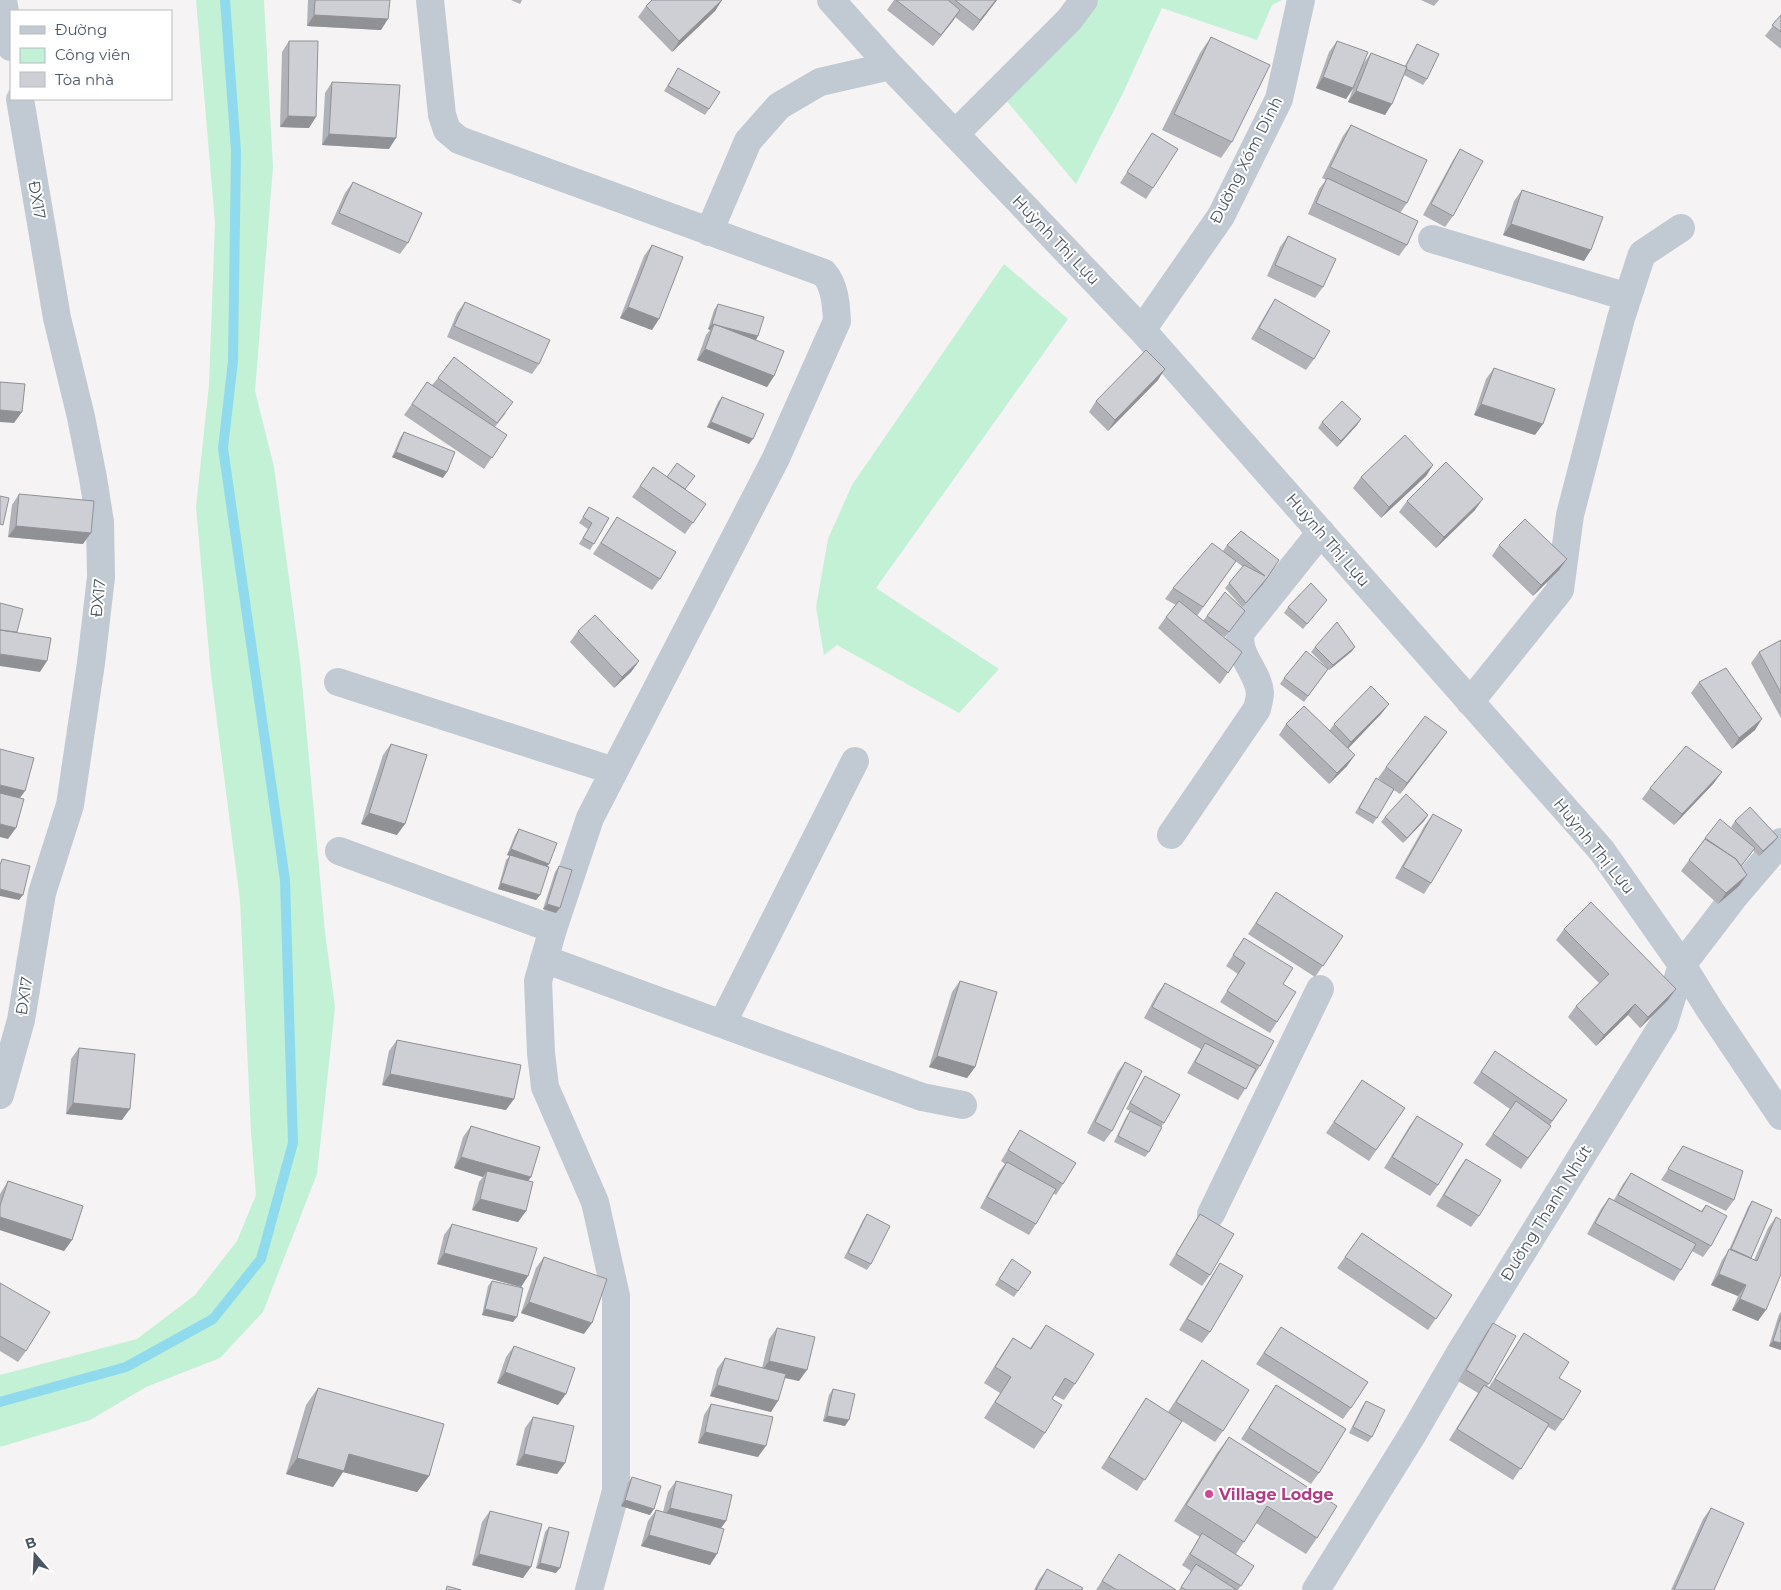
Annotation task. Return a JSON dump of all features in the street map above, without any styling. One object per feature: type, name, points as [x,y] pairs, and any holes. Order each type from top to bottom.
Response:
[{"type":"street","points":[[3,0],[10,41]]},
{"type":"street","points":[[430,0],[442,115],[448,130],[459,140],[824,273],[829,279],[836,299],[837,321],[776,458],[590,818],[553,929],[538,981],[541,1053],[545,1087],[595,1202],[616,1296],[616,1492],[590,1590]]},
{"type":"street","name":"Huỳnh Thị Lựu","points":[[831,0],[890,66],[1142,330],[1602,851],[1682,965],[1781,1116]]},
{"type":"street","points":[[955,134],[1063,26],[1084,0]]},
{"type":"street","name":"Đường Xóm Dinh","points":[[1142,330],[1221,216],[1279,99],[1301,0]]},
{"type":"street","points":[[709,232],[748,141],[779,106],[820,82],[890,66]]},
{"type":"street","name":"ĐX17","points":[[0,1095],[21,1020],[42,894],[70,805],[91,663],[101,577],[100,522],[93,478],[81,416],[57,318],[20,100]]},
{"type":"street","points":[[1470,702],[1560,590],[1570,515],[1628,297],[1642,254],[1681,228]]},
{"type":"street","points":[[1432,239],[1628,297]]},
{"type":"street","points":[[1171,835],[1257,709],[1260,695],[1258,682],[1240,647],[1241,632],[1321,532]]},
{"type":"street","points":[[338,682],[614,771]]},
{"type":"street","points":[[722,1024],[855,761]]},
{"type":"street","name":"Đường Thanh Nhứt","points":[[1316,1590],[1664,1023],[1682,965],[1734,897],[1781,842]]},
{"type":"street","points":[[339,851],[553,929]]},
{"type":"street","points":[[544,959],[922,1096],[963,1105]]},
{"type":"street","points":[[1211,1214],[1320,990]]},
{"type":"green space","points":[[196,0],[264,0],[273,167],[255,391],[274,467],[300,661],[325,932],[335,1007],[317,1174],[263,1312],[220,1358],[146,1387],[90,1420],[0,1447],[0,1375],[137,1339],[195,1295],[237,1241],[256,1195],[251,1132],[240,900],[211,675],[196,507],[209,385],[215,223]]},
{"type":"green space","points":[[1068,0],[1282,0],[1272,5],[1257,40],[1162,8],[1122,95],[1076,184],[996,88]]},
{"type":"green space","points":[[1004,264],[1068,319],[876,588],[999,669],[959,713],[837,645],[824,655],[816,607],[828,539],[852,485]]},
{"type":"building","points":[[315,0],[390,0],[388,19],[314,15]]},
{"type":"building","points":[[652,0],[722,0],[679,41],[646,6]]},
{"type":"building","points":[[896,0],[948,0],[960,10],[941,35]]},
{"type":"building","points":[[955,0],[996,0],[980,20]]},
{"type":"building","points":[[1781,15],[1781,32],[1772,25]]},
{"type":"building","points":[[1211,37],[1270,65],[1232,142],[1174,114]]},
{"type":"building","points":[[289,41],[318,41],[316,117],[288,116]]},
{"type":"building","points":[[1337,41],[1368,52],[1353,88],[1323,77]]},
{"type":"building","points":[[1417,44],[1439,54],[1427,79],[1406,69]]},
{"type":"building","points":[[1371,53],[1407,67],[1392,104],[1356,91]]},
{"type":"building","points":[[678,68],[720,92],[709,109],[668,86]]},
{"type":"building","points":[[332,82],[400,85],[396,138],[329,134]]},
{"type":"building","points":[[1351,125],[1427,160],[1407,203],[1330,167]]},
{"type":"building","points":[[1152,133],[1178,149],[1153,188],[1127,172]]},
{"type":"building","points":[[1460,149],[1483,161],[1453,216],[1431,204]]},
{"type":"building","points":[[1327,178],[1418,221],[1407,245],[1316,203]]},
{"type":"building","points":[[353,182],[422,213],[408,243],[339,213]]},
{"type":"building","points":[[1522,190],[1603,217],[1591,250],[1511,224]]},
{"type":"building","points":[[1288,236],[1336,259],[1323,287],[1275,265]]},
{"type":"building","points":[[652,245],[683,257],[659,319],[628,307]]},
{"type":"building","points":[[1275,299],[1330,331],[1314,359],[1259,328]]},
{"type":"building","points":[[465,302],[550,340],[539,364],[454,326]]},
{"type":"building","points":[[718,304],[764,317],[758,336],[712,324]]},
{"type":"building","points":[[714,324],[784,351],[774,376],[705,349]]},
{"type":"building","points":[[1146,350],[1165,369],[1115,420],[1096,401]]},
{"type":"building","points":[[454,357],[513,402],[497,423],[438,378]]},
{"type":"building","points":[[1494,368],[1555,389],[1543,424],[1481,404]]},
{"type":"building","points":[[0,382],[25,384],[22,412],[0,410]]},
{"type":"building","points":[[427,382],[507,435],[492,458],[412,404]]},
{"type":"building","points":[[722,397],[764,414],[753,439],[711,422]]},
{"type":"building","points":[[1342,401],[1361,419],[1341,441],[1322,422]]},
{"type":"building","points":[[404,432],[455,452],[447,472],[396,452]]},
{"type":"building","points":[[1405,435],[1433,465],[1389,507],[1361,477]]},
{"type":"building","points":[[1446,462],[1483,499],[1444,537],[1407,501]]},
{"type":"building","points":[[677,463],[695,476],[685,489],[667,477]]},
{"type":"building","points":[[653,467],[706,504],[693,523],[640,486]]},
{"type":"building","points":[[19,494],[94,501],[91,533],[16,526]]},
{"type":"building","points":[[0,496],[9,498],[3,525],[0,524]]},
{"type":"building","points":[[589,507],[609,518],[594,544],[583,538],[592,523],[583,517]]},
{"type":"building","points":[[617,517],[676,552],[660,579],[601,543]]},
{"type":"building","points":[[1525,519],[1567,559],[1541,585],[1499,545]]},
{"type":"building","points":[[1241,531],[1279,560],[1246,603],[1229,583],[1244,565],[1265,576],[1227,545]]},
{"type":"building","points":[[1212,543],[1236,561],[1203,607],[1173,588]]},
{"type":"building","points":[[1311,583],[1327,600],[1307,624],[1288,607]]},
{"type":"building","points":[[1225,592],[1245,611],[1229,632],[1207,616]]},
{"type":"building","points":[[1179,601],[1242,652],[1228,673],[1166,617]]},
{"type":"building","points":[[0,603],[23,609],[17,632],[0,630]]},
{"type":"building","points":[[595,615],[639,661],[622,677],[578,631]]},
{"type":"building","points":[[1337,622],[1355,647],[1333,665],[1315,647]]},
{"type":"building","points":[[0,630],[51,638],[47,661],[0,654]]},
{"type":"building","points":[[1781,640],[1781,693],[1759,652]]},
{"type":"building","points":[[1306,651],[1328,669],[1308,696],[1284,678]]},
{"type":"building","points":[[1726,668],[1762,719],[1739,738],[1699,682]]},
{"type":"building","points":[[1371,686],[1389,704],[1351,742],[1334,724]]},
{"type":"building","points":[[1304,706],[1355,755],[1337,773],[1286,724]]},
{"type":"building","points":[[1425,716],[1447,732],[1407,783],[1386,767]]},
{"type":"building","points":[[391,744],[427,755],[405,824],[369,813]]},
{"type":"building","points":[[1686,746],[1722,772],[1682,814],[1650,788]]},
{"type":"building","points":[[0,749],[34,758],[25,791],[0,785]]},
{"type":"building","points":[[1376,778],[1394,789],[1377,818],[1359,808]]},
{"type":"building","points":[[0,793],[24,799],[16,828],[0,824]]},
{"type":"building","points":[[1406,794],[1428,815],[1407,838],[1385,817]]},
{"type":"building","points":[[1750,807],[1778,837],[1763,851],[1735,821]]},
{"type":"building","points":[[1433,814],[1462,830],[1431,883],[1403,867]]},
{"type":"building","points":[[1720,819],[1755,848],[1741,866],[1736,859],[1705,838]]},
{"type":"building","points":[[519,829],[557,843],[549,864],[511,849]]},
{"type":"building","points":[[1705,839],[1736,859],[1747,875],[1726,893],[1689,860]]},
{"type":"building","points":[[510,855],[549,867],[540,895],[501,883]]},
{"type":"building","points":[[2,859],[30,866],[23,895],[0,889],[0,865]]},
{"type":"building","points":[[559,866],[572,870],[560,908],[547,904]]},
{"type":"building","points":[[1276,892],[1343,936],[1323,966],[1256,923]]},
{"type":"building","points":[[1591,902],[1676,989],[1648,1017],[1635,1004],[1604,1035],[1576,1006],[1609,974],[1564,929]]},
{"type":"building","points":[[1244,938],[1293,968],[1283,984],[1296,992],[1277,1022],[1227,991],[1245,963],[1233,955]]},
{"type":"building","points":[[960,981],[997,992],[975,1067],[937,1056]]},
{"type":"building","points":[[1165,983],[1274,1041],[1260,1066],[1152,1007]]},
{"type":"building","points":[[397,1040],[521,1065],[514,1099],[390,1074]]},
{"type":"building","points":[[1205,1043],[1256,1069],[1246,1089],[1195,1062]]},
{"type":"building","points":[[79,1048],[135,1054],[130,1109],[73,1103]]},
{"type":"building","points":[[1495,1051],[1567,1100],[1552,1121],[1481,1072]]},
{"type":"building","points":[[1125,1062],[1142,1071],[1112,1131],[1095,1122]]},
{"type":"building","points":[[1145,1076],[1180,1095],[1164,1123],[1130,1103]]},
{"type":"building","points":[[1362,1080],[1405,1108],[1376,1150],[1334,1122]]},
{"type":"building","points":[[1516,1101],[1551,1126],[1528,1158],[1493,1134]]},
{"type":"building","points":[[1130,1111],[1162,1127],[1149,1152],[1118,1136]]},
{"type":"building","points":[[1417,1116],[1463,1144],[1438,1185],[1392,1157]]},
{"type":"building","points":[[471,1126],[540,1147],[531,1177],[461,1157]]},
{"type":"building","points":[[1020,1130],[1076,1163],[1063,1184],[1008,1150]]},
{"type":"building","points":[[1683,1146],[1743,1171],[1734,1200],[1668,1169]]},
{"type":"building","points":[[1466,1159],[1501,1180],[1479,1216],[1444,1195]]},
{"type":"building","points":[[1007,1162],[1056,1189],[1036,1224],[987,1197]]},
{"type":"building","points":[[487,1171],[533,1182],[526,1211],[480,1199]]},
{"type":"building","points":[[1631,1173],[1702,1212],[1706,1205],[1727,1216],[1711,1246],[1618,1195]]},
{"type":"building","points":[[8,1181],[83,1206],[72,1240],[0,1217],[0,1206]]},
{"type":"building","points":[[1609,1198],[1696,1244],[1681,1270],[1595,1223]]},
{"type":"building","points":[[1752,1201],[1772,1210],[1751,1258],[1731,1249]]},
{"type":"building","points":[[867,1214],[890,1226],[871,1264],[848,1253]]},
{"type":"building","points":[[1200,1214],[1234,1234],[1210,1275],[1176,1254]]},
{"type":"building","points":[[1776,1217],[1781,1220],[1781,1274],[1766,1310],[1740,1299],[1746,1285],[1719,1274],[1729,1249],[1757,1261]]},
{"type":"building","points":[[452,1224],[537,1248],[528,1276],[444,1253]]},
{"type":"building","points":[[1362,1233],[1452,1295],[1436,1319],[1345,1257]]},
{"type":"building","points":[[544,1257],[607,1279],[592,1323],[529,1302]]},
{"type":"building","points":[[1012,1259],[1031,1272],[1018,1291],[999,1279]]},
{"type":"building","points":[[1220,1263],[1243,1276],[1210,1332],[1187,1319]]},
{"type":"building","points":[[492,1281],[523,1288],[517,1317],[485,1309]]},
{"type":"building","points":[[0,1283],[50,1312],[26,1351],[0,1336]]},
{"type":"building","points":[[1781,1316],[1781,1343],[1773,1341]]},
{"type":"building","points":[[1493,1323],[1516,1336],[1489,1384],[1466,1370]]},
{"type":"building","points":[[1046,1325],[1094,1354],[1075,1384],[1065,1378],[1052,1399],[1062,1405],[1045,1433],[995,1402],[1011,1377],[995,1367],[1013,1338],[1031,1349]]},
{"type":"building","points":[[1281,1327],[1368,1382],[1351,1408],[1264,1353]]},
{"type":"building","points":[[777,1328],[815,1337],[807,1370],[769,1361]]},
{"type":"building","points":[[1524,1333],[1569,1362],[1559,1378],[1581,1391],[1563,1420],[1495,1379]]},
{"type":"building","points":[[514,1346],[575,1368],[566,1394],[505,1372]]},
{"type":"building","points":[[725,1358],[786,1374],[778,1401],[717,1385]]},
{"type":"building","points":[[1202,1360],[1249,1390],[1223,1431],[1176,1402]]},
{"type":"building","points":[[1276,1385],[1346,1429],[1319,1473],[1249,1428]]},
{"type":"building","points":[[1484,1385],[1549,1424],[1521,1469],[1457,1429]]},
{"type":"building","points":[[318,1388],[444,1424],[429,1476],[349,1454],[344,1471],[297,1458]]},
{"type":"building","points":[[833,1389],[855,1394],[849,1420],[827,1416]]},
{"type":"building","points":[[1146,1398],[1182,1421],[1145,1480],[1109,1457]]},
{"type":"building","points":[[1366,1401],[1385,1410],[1372,1437],[1353,1427]]},
{"type":"building","points":[[711,1404],[773,1417],[766,1446],[705,1432]]},
{"type":"building","points":[[533,1417],[574,1426],[565,1463],[524,1454]]},
{"type":"building","points":[[1229,1437],[1337,1506],[1317,1538],[1267,1506],[1244,1542],[1186,1505]]},
{"type":"building","points":[[632,1477],[661,1486],[654,1509],[625,1500]]},
{"type":"building","points":[[676,1481],[732,1495],[726,1521],[670,1508]]},
{"type":"building","points":[[1711,1508],[1744,1523],[1714,1590],[1674,1590]]},
{"type":"building","points":[[656,1510],[724,1529],[717,1554],[649,1535]]},
{"type":"building","points":[[490,1511],[542,1524],[531,1567],[479,1554]]},
{"type":"building","points":[[549,1527],[569,1532],[560,1568],[540,1563]]},
{"type":"building","points":[[1202,1533],[1254,1566],[1241,1586],[1190,1554]]},
{"type":"building","points":[[1119,1554],[1176,1590],[1117,1590],[1102,1581]]},
{"type":"building","points":[[1196,1564],[1237,1590],[1186,1590],[1181,1587]]},
{"type":"building","points":[[1047,1569],[1083,1588],[1082,1590],[1036,1590]]},
{"type":"building","points":[[447,1586],[461,1590],[446,1590]]},
{"type":"waterway","points":[[0,1402],[126,1367],[213,1319],[261,1259],[293,1143],[285,880],[223,448],[233,361],[236,151],[225,0]]},
{"type":"place","name":"Village Lodge","points":[[1209,1494]]}]
